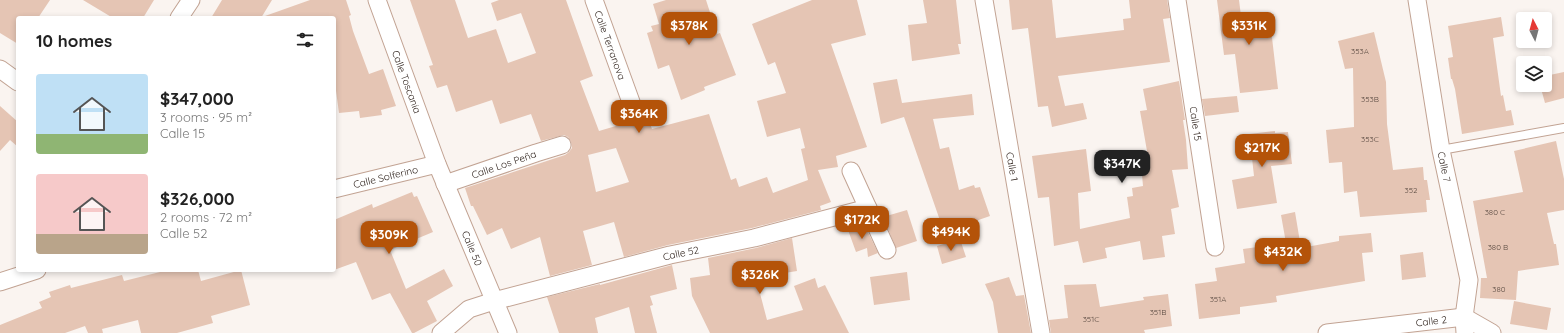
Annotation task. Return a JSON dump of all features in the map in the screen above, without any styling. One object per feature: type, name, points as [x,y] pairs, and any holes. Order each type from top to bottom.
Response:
[{"type":"street","points":[[180,16],[191,0]]},
{"type":"street","name":"Calle Toscania","points":[[377,0],[437,164]]},
{"type":"street","name":"Calle Terranova","points":[[594,0],[635,113]]},
{"type":"street","name":"Calle 1","points":[[984,0],[1041,333]]},
{"type":"street","name":"Calle 15","points":[[1177,0],[1215,247]]},
{"type":"street","name":"Calle 7","points":[[1417,0],[1441,150],[1468,280],[1464,325]]},
{"type":"street","points":[[0,69],[16,81]]},
{"type":"street","name":"Calle Los Peña","points":[[445,184],[562,145]]},
{"type":"street","name":"Calle 50","points":[[437,164],[508,333]]},
{"type":"street","name":"Calle Solferino","points":[[336,189],[437,164]]},
{"type":"street","points":[[851,171],[887,250]]},
{"type":"street","name":"Calle 52","points":[[441,333],[469,309],[494,301],[670,255],[754,238],[868,208]]},
{"type":"street","points":[[0,282],[31,272]]},
{"type":"street","points":[[1464,325],[1492,333]]},
{"type":"street","name":"Calle 2","points":[[1327,333],[1464,325]]},
{"type":"lane","points":[[1441,150],[1564,128]]},
{"type":"building","points":[[0,0],[50,0],[39,16],[16,16],[16,43],[0,33]]},
{"type":"building","points":[[83,0],[154,0],[144,16],[110,16]]},
{"type":"building","points":[[222,0],[272,0],[262,16],[212,16]]},
{"type":"building","points":[[310,0],[346,0],[351,15],[349,16],[353,31],[369,74],[383,69],[396,106],[381,110],[382,115],[360,118],[359,111],[339,113],[336,91],[336,16],[265,16]]},
{"type":"building","points":[[410,0],[455,0],[468,38],[496,29],[508,63],[536,53],[521,13],[497,21],[491,3],[499,0],[566,0],[593,76],[580,81],[599,131],[626,123],[626,121],[633,123],[638,122],[647,116],[652,129],[709,114],[731,180],[736,178],[739,187],[767,177],[773,193],[808,180],[801,149],[805,148],[800,128],[767,137],[757,101],[786,93],[775,62],[768,65],[752,24],[812,0],[857,0],[866,35],[831,44],[867,147],[836,156],[838,167],[818,170],[831,202],[820,206],[821,210],[752,228],[668,245],[624,257],[614,222],[583,231],[592,265],[550,276],[540,237],[511,249],[502,228],[487,235],[473,206],[471,206],[465,188],[565,155],[572,148],[571,142],[568,137],[564,135],[541,141],[531,114],[500,124],[492,100],[456,112],[447,85],[437,88],[429,66],[433,65]],"holes":[[[616,148],[629,182],[596,192],[588,155]]]},
{"type":"building","points":[[666,0],[706,0],[717,34],[720,33],[736,75],[704,87],[705,90],[681,100],[669,65],[658,69],[647,33],[653,31],[651,26],[659,24],[653,4]]},
{"type":"building","points":[[923,0],[956,0],[961,44],[958,44],[960,54],[912,61],[908,25],[927,23]]},
{"type":"building","points":[[1009,0],[1052,0],[1056,38],[1124,30],[1123,19],[1131,18],[1129,0],[1167,0],[1170,18],[1163,19],[1170,62],[1058,76],[1065,106],[1083,103],[1087,119],[1052,127],[1048,106],[1038,107],[1028,28],[1012,30]]},
{"type":"building","points":[[1217,0],[1239,0],[1241,16],[1269,12],[1278,89],[1240,93],[1235,54],[1224,55]]},
{"type":"building","points":[[1501,17],[1504,36],[1493,38],[1501,96],[1503,95],[1506,111],[1511,110],[1514,125],[1462,134],[1455,89],[1451,79],[1448,58],[1453,57],[1448,26]]},
{"type":"building","points":[[1374,32],[1386,82],[1387,124],[1393,170],[1423,167],[1424,180],[1427,180],[1430,200],[1426,200],[1427,212],[1360,217],[1357,191],[1344,193],[1342,162],[1329,163],[1326,130],[1354,127],[1353,68],[1345,69],[1338,41]]},
{"type":"building","points":[[1564,72],[1564,98],[1545,103],[1542,92],[1552,92],[1552,75]]},
{"type":"building","points":[[897,79],[902,103],[972,94],[974,115],[933,119],[940,149],[949,147],[959,190],[974,185],[975,188],[980,187],[990,216],[944,232],[904,117],[881,124],[873,83]]},
{"type":"building","points":[[1179,81],[1185,120],[1183,120],[1188,169],[1172,170],[1179,207],[1171,209],[1175,234],[1162,236],[1165,257],[1143,260],[1140,241],[1105,248],[1107,258],[1083,263],[1078,241],[1054,246],[1049,197],[1038,198],[1032,156],[1086,149],[1091,191],[1078,193],[1080,229],[1130,218],[1127,197],[1133,196],[1132,188],[1143,186],[1140,152],[1147,151],[1140,111],[1147,110],[1143,89]]},
{"type":"building","points":[[1237,96],[1239,112],[1205,116],[1202,99]]},
{"type":"building","points":[[0,106],[16,120],[16,145],[10,140],[0,151]]},
{"type":"building","points":[[1275,131],[1275,133],[1288,132],[1292,164],[1271,166],[1277,203],[1237,209],[1232,180],[1254,176],[1251,149],[1243,150],[1241,135]]},
{"type":"building","points":[[1556,141],[1564,179],[1564,210],[1547,213],[1554,244],[1556,244],[1559,265],[1518,271],[1516,300],[1480,298],[1481,278],[1487,278],[1473,201],[1523,192],[1514,151]]},
{"type":"building","points":[[412,192],[414,197],[417,196],[433,232],[390,250],[406,289],[444,269],[453,286],[427,301],[437,321],[414,333],[412,333],[390,293],[372,300],[356,262],[336,269],[336,219],[372,204],[373,208]]},
{"type":"building","points":[[907,210],[917,241],[896,248],[883,217]]},
{"type":"building","points":[[1295,212],[1301,248],[1339,241],[1339,236],[1371,233],[1373,252],[1362,253],[1365,281],[1276,296],[1277,302],[1240,307],[1240,314],[1199,319],[1195,284],[1217,281],[1215,268],[1245,263],[1243,249],[1286,243],[1281,215]]},
{"type":"building","points":[[864,224],[878,253],[868,257],[867,248],[856,252],[848,230]]},
{"type":"building","points":[[792,238],[797,271],[761,277],[762,280],[757,282],[767,320],[803,310],[794,286],[815,278],[818,288],[825,285],[849,333],[710,333],[692,296],[690,278],[710,275],[708,258],[756,248]]},
{"type":"building","points":[[960,239],[966,257],[942,264],[937,246]]},
{"type":"building","points":[[1423,252],[1426,277],[1402,280],[1400,255]]},
{"type":"building","points":[[672,265],[677,289],[650,296],[653,305],[650,306],[657,333],[635,333],[629,307],[595,318],[598,333],[559,333],[547,297],[600,285]]},
{"type":"building","points":[[160,272],[199,272],[201,281],[234,272],[242,272],[250,305],[211,316],[213,323],[177,333],[141,333],[138,320],[102,329],[103,333],[88,333],[85,326],[65,333],[0,333],[0,325],[42,308],[39,302],[51,297],[49,292],[70,285],[71,288],[122,275],[124,281]]},
{"type":"building","points":[[907,272],[910,300],[874,305],[870,277]]},
{"type":"building","points":[[1009,277],[1016,296],[1024,295],[1031,333],[998,333],[993,302],[985,284]]},
{"type":"building","points":[[1096,284],[1100,307],[1144,300],[1143,297],[1168,294],[1172,326],[1144,330],[1145,333],[1051,333],[1049,320],[1068,318],[1064,285]]},
{"type":"building","points":[[1514,301],[1551,308],[1547,330],[1510,324]]}]
